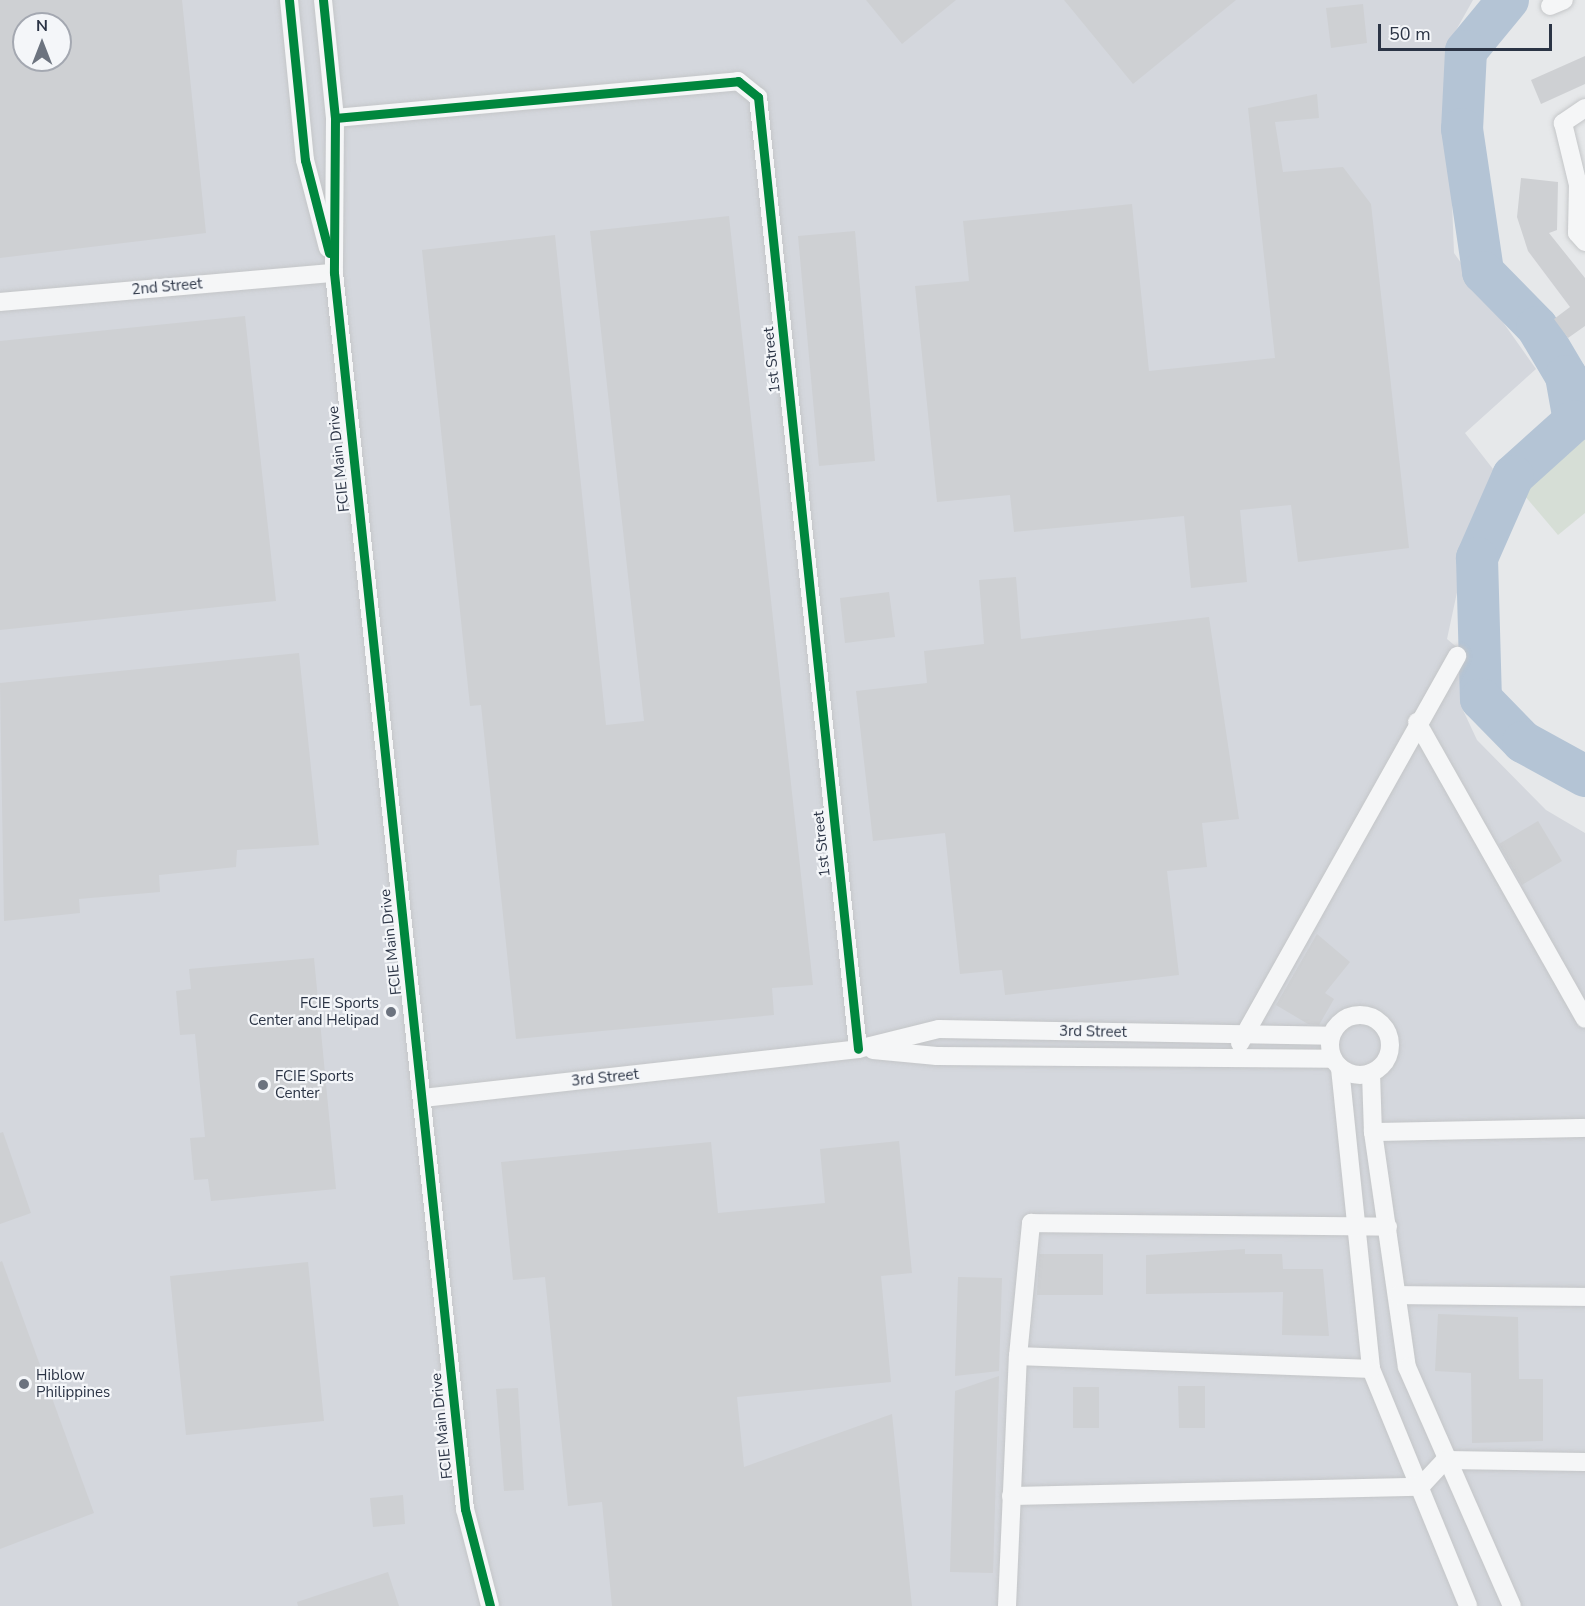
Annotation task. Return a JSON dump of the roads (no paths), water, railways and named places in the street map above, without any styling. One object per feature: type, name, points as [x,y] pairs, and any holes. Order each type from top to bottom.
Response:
[{"type":"street","name":"FCIE Main Drive","points":[[289,0],[305,159],[334,273]]},
{"type":"street","name":"FCIE Main Drive","points":[[323,0],[335,118],[334,273],[465,1509],[490,1606]]},
{"type":"street","name":"1st Street","points":[[335,118],[738,81],[758,97],[858,1049]]},
{"type":"street","points":[[1585,108],[1563,123],[1578,185],[1578,233],[1585,242]]},
{"type":"street","name":"2nd Street","points":[[0,302],[334,273]]},
{"type":"street","points":[[1239,1057],[1240,1034],[1417,722],[1457,656]]},
{"type":"street","points":[[1417,722],[1585,1019]]},
{"type":"street","points":[[1468,1606],[1371,1369],[1337,1063],[1331,1036],[1337,1025],[1357,1015],[1383,1025],[1389,1052],[1371,1073],[1373,1132],[1407,1367],[1445,1460],[1512,1606]]},
{"type":"street","name":"3rd Street","points":[[423,1098],[858,1049],[939,1029],[1331,1036]]},
{"type":"street","name":"3rd Street","points":[[858,1049],[937,1056],[1239,1057],[1337,1063]]},
{"type":"street","points":[[1337,1063],[1371,1073]]},
{"type":"street","points":[[1373,1132],[1585,1128]]},
{"type":"street","points":[[1007,1606],[1018,1356],[1028,1228],[1037,1220],[1355,1229],[1388,1227]]},
{"type":"street","points":[[1398,1295],[1585,1297]]},
{"type":"street","points":[[1018,1356],[1371,1369]]},
{"type":"street","points":[[1011,1496],[1420,1487],[1445,1460],[1585,1461]]},
{"type":"waterway","points":[[1508,0],[1466,51],[1462,129],[1483,272],[1537,327],[1566,376],[1574,421],[1513,476],[1477,558],[1481,699],[1523,742],[1585,776]]},
{"type":"place","name":"FCIE Sports Center and Helipad","points":[[391,1012]]},
{"type":"place","name":"FCIE Sports Center","points":[[263,1085]]},
{"type":"place","name":"Hiblow Philippines","points":[[24,1384]]}]
